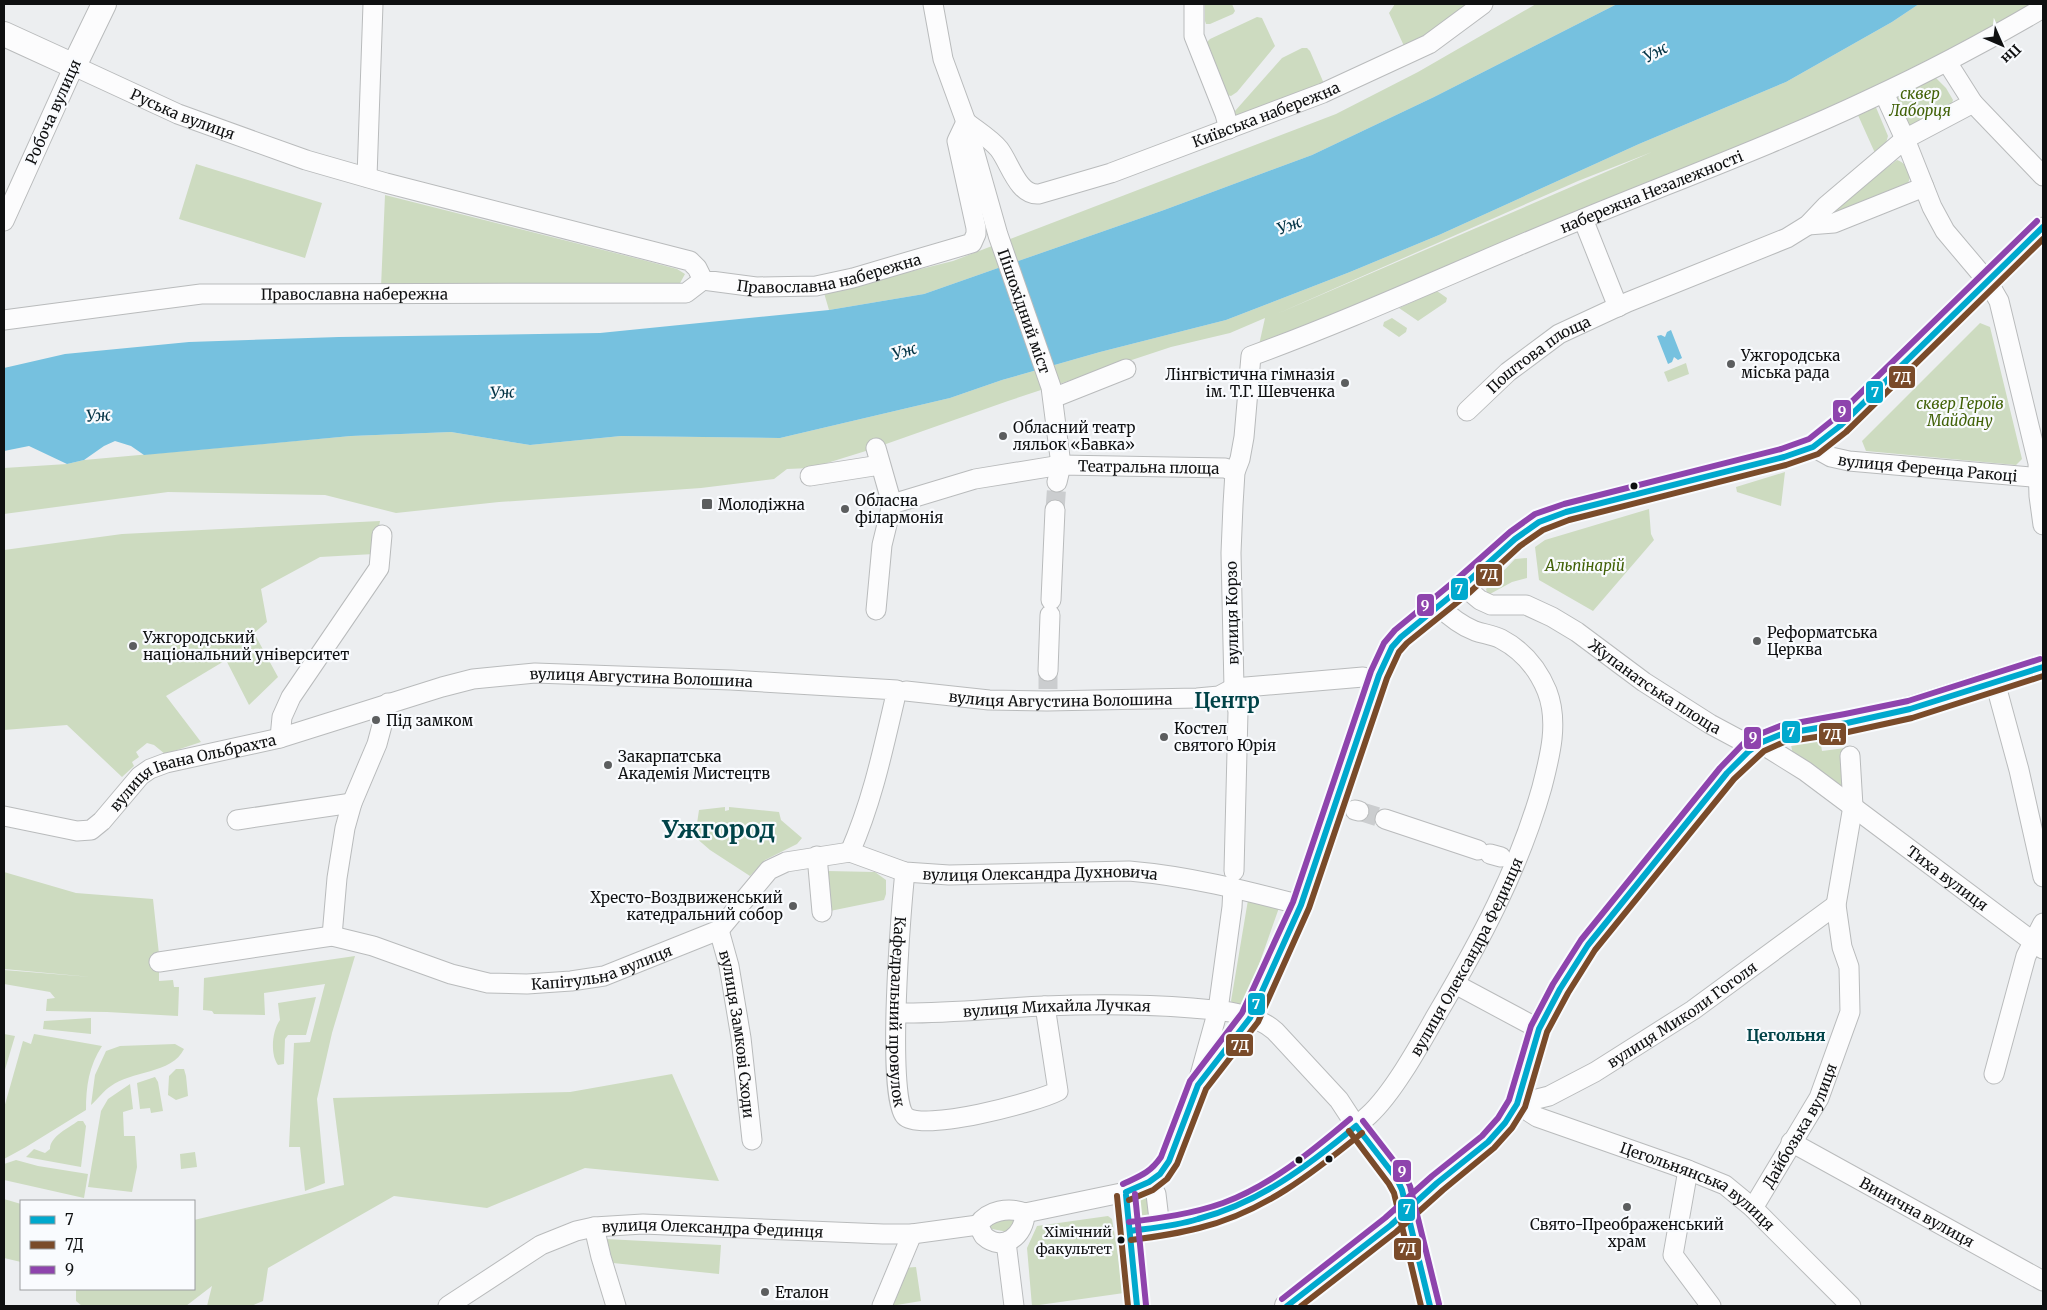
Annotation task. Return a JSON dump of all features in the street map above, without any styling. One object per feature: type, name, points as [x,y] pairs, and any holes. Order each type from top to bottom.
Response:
[{"type":"main road","name":"Робоча вулиця","points":[[74,66],[104,4]]},
{"type":"main road","name":"Руська вулиця","points":[[4,34],[74,66]]},
{"type":"main road","points":[[1287,1306],[1408,1210],[1488,1142],[1505,1123],[1517,1104],[1539,1029],[1560,989],[1588,945],[1606,920],[1727,773],[1748,751],[1782,734],[1910,709],[2043,667]]},
{"type":"street","points":[[373,4],[367,177],[690,261],[697,268],[703,280]]},
{"type":"street","name":"Пішохідний міст","points":[[933,4],[943,59],[966,122],[998,235],[1052,392]]},
{"type":"street","points":[[1194,4],[1194,36],[1225,114],[1229,129]]},
{"type":"street","name":"Київська набережна","points":[[966,122],[999,149],[1024,189],[1035,194],[1070,186],[1111,173],[1323,93],[1429,44],[1483,4]]},
{"type":"street","name":"набережна Незалежності","points":[[1251,356],[1385,303],[1583,219],[1737,157],[1887,100],[1951,68],[2043,8]]},
{"type":"street","name":"Руська вулиця","points":[[74,66],[178,114],[306,160],[367,177]]},
{"type":"street","name":"Робоча вулиця","points":[[4,221],[74,66]]},
{"type":"street","points":[[1951,68],[1973,103],[2043,176]]},
{"type":"street","points":[[1887,100],[1932,207],[1945,231],[1988,282],[1999,301],[2041,478],[2039,496],[2043,525]]},
{"type":"street","points":[[1808,225],[1826,206],[1905,139],[1973,103]]},
{"type":"street","name":"Православна набережна","points":[[4,320],[201,294],[686,293],[703,280],[756,287],[816,286],[853,278],[972,243],[976,234],[957,141],[966,122]]},
{"type":"street","points":[[1808,225],[1834,223],[1924,187]]},
{"type":"street","points":[[1583,219],[1618,307]]},
{"type":"street","name":"Поштова площа","points":[[1467,410],[1508,372],[1559,334],[1618,307],[1787,238],[1808,225]]},
{"type":"street","points":[[1026,1213],[1025,1223],[1018,1236],[1006,1242],[995,1241],[985,1236],[978,1225],[990,1213],[1016,1210],[1026,1213],[1126,1192],[1149,1182],[1160,1174],[1169,1161],[1198,1085],[1250,1018],[1300,904],[1339,796],[1379,674],[1388,655],[1401,637],[1463,586],[1525,531],[1539,522],[1566,512],[1697,480],[1784,457],[1813,447],[1840,426],[2043,227]]},
{"type":"street","name":"вулиця Корзо","points":[[1198,1085],[1218,1010],[1232,907],[1238,712],[1234,688],[1231,553],[1235,472],[1240,459],[1244,437],[1251,356]]},
{"type":"street","points":[[1052,392],[1126,370]]},
{"type":"street","name":"Театральна площа","points":[[1052,392],[1059,473]]},
{"type":"street","name":"вулиця Ференца Ракоці","points":[[1813,447],[1831,457],[1849,461],[2041,478]]},
{"type":"street","points":[[810,476],[878,457],[892,504],[882,545],[876,610]]},
{"type":"street","name":"Театральна площа","points":[[892,504],[975,479],[1059,473],[1224,468],[1235,472]]},
{"type":"street","points":[[1048,687],[1055,510]]},
{"type":"street","points":[[280,738],[282,717],[291,697],[379,568],[382,535]]},
{"type":"street","name":"Жупанатська площа","points":[[1463,586],[1480,600],[1491,604],[1526,604],[1552,617],[1577,632],[1644,682],[1710,724],[1738,739],[1760,744],[1805,771],[1852,806]]},
{"type":"street","name":"вулиця Олександра Фединця","points":[[1130,1231],[1160,1228],[1214,1215],[1258,1198],[1324,1154],[1376,1108],[1418,1047],[1455,984],[1507,884],[1535,812],[1552,746],[1552,705],[1547,690],[1536,670],[1513,646],[1498,638],[1474,630],[1448,615],[1439,606]]},
{"type":"street","name":"вулиця Августина Волошина","points":[[388,703],[474,679],[535,673],[731,680],[902,691],[988,700],[1048,687],[1197,698],[1219,696],[1234,688],[1363,677]]},
{"type":"street","points":[[1995,682],[2019,770],[2043,877]]},
{"type":"street","points":[[850,852],[861,827],[902,691]]},
{"type":"street","points":[[332,936],[340,852],[352,803],[377,744],[388,703]]},
{"type":"street","name":"вулиця Івана Ольбрахта","points":[[4,816],[76,831],[90,830],[102,821],[129,788],[150,769],[166,763],[280,738],[388,703]]},
{"type":"street","points":[[1850,756],[1852,806]]},
{"type":"street","points":[[237,820],[352,803]]},
{"type":"street","name":"Дайбозька вулиця","points":[[1753,1208],[1819,1098],[1850,1012],[1849,966],[1842,947],[1836,906],[1852,806]]},
{"type":"street","name":"Тиха вулиця","points":[[1852,806],[2038,945]]},
{"type":"street","points":[[1385,819],[1490,854]]},
{"type":"street","name":"вулиця Олександра Духновича","points":[[850,852],[905,872],[948,875],[1129,871],[1233,879],[1300,904]]},
{"type":"street","name":"Капітульна вулиця","points":[[159,962],[332,936],[373,946],[451,974],[488,983],[527,984],[571,981],[604,976],[719,930],[769,870],[786,862],[850,852]]},
{"type":"street","points":[[817,856],[822,912]]},
{"type":"street","name":"Кафедральний провулок","points":[[905,872],[898,956],[896,1013],[897,1081],[900,1109],[909,1120],[939,1120],[983,1114],[1058,1091],[1044,1006]]},
{"type":"street","name":"вулиця Миколи Гоголя","points":[[1517,1104],[1549,1096],[1595,1072],[1693,1010],[1836,906]]},
{"type":"street","points":[[1994,1074],[2026,956],[2038,945],[2043,923]]},
{"type":"street","name":"вулиця Замкові Сходи","points":[[719,930],[729,966],[741,1038],[752,1140]]},
{"type":"street","points":[[1455,984],[1539,1029]]},
{"type":"street","name":"вулиця Михайла Лучкая","points":[[896,1013],[940,1013],[1044,1006],[1163,1005],[1218,1010],[1263,1022],[1275,1030],[1334,1094],[1397,1179],[1408,1210],[1430,1306]]},
{"type":"street","name":"Цегольнянська вулиця","points":[[1517,1104],[1537,1117],[1688,1170],[1725,1185],[1753,1208],[1852,1306]]},
{"type":"street","name":"Винична вулиця","points":[[1791,1142],[2043,1281]]},
{"type":"street","points":[[1688,1170],[1673,1255],[1712,1306]]},
{"type":"street","points":[[1149,1182],[1156,1194],[1160,1228]]},
{"type":"street","points":[[1126,1192],[1137,1306]]},
{"type":"street","name":"вулиця Олександра Фединця","points":[[448,1306],[468,1301],[541,1246],[594,1227],[643,1224],[912,1234],[978,1225]]},
{"type":"street","points":[[594,1227],[600,1257],[616,1306]]},
{"type":"street","points":[[882,1306],[912,1234]]},
{"type":"street","points":[[1006,1242],[1014,1306]]},
{"type":"green space","points":[[1205,4],[1232,4],[1235,11],[1233,14],[1206,24]]},
{"type":"green space","points":[[1395,4],[1470,4],[1426,41],[1404,46],[1389,13]]},
{"type":"green space","points":[[1536,4],[1617,4],[1434,97],[1312,155],[1164,210],[924,294],[829,310],[824,293],[953,261],[1336,114],[1418,72]]},
{"type":"green space","points":[[1919,4],[2036,4],[1983,36],[1827,113],[1259,345],[1265,318],[1230,333],[1171,347],[1008,401],[869,450],[811,468],[787,469],[774,479],[701,488],[499,502],[396,513],[325,495],[168,492],[4,514],[4,468],[67,464],[84,460],[351,436],[451,432],[530,445],[621,436],[780,438],[950,398],[1002,380],[1100,352],[1226,320],[1350,272],[1439,235],[1639,144],[1786,82],[1892,22]],"holes":[[[1652,152],[1279,313],[1578,181]]]},
{"type":"green space","points":[[1257,17],[1262,18],[1275,46],[1237,92],[1231,96],[1227,95],[1205,49],[1206,43],[1210,39]]},
{"type":"green space","points":[[1302,48],[1307,48],[1310,51],[1325,86],[1245,121],[1233,116],[1235,111],[1282,58]]},
{"type":"green space","name":"сквер Лаборця","points":[[1935,77],[1946,88],[1953,100],[1952,103],[1911,125],[1906,125],[1893,96]]},
{"type":"green space","points":[[1875,105],[1888,136],[1886,143],[1875,153],[1857,113]]},
{"type":"green space","points":[[1897,160],[1904,164],[1909,171],[1910,179],[1905,186],[1831,216],[1831,210]]},
{"type":"green space","points":[[196,164],[322,203],[305,258],[179,219]]},
{"type":"green space","points":[[385,195],[643,260],[677,269],[685,274],[679,285],[381,287]]},
{"type":"green space","points":[[1437,291],[1447,298],[1446,302],[1418,321],[1399,308]]},
{"type":"green space","points":[[1392,318],[1407,328],[1406,332],[1399,337],[1383,326],[1384,322]]},
{"type":"green space","name":"сквер Героїв Майдану","points":[[1980,323],[1990,327],[2022,459],[2016,465],[1866,451],[1862,441]]},
{"type":"green space","points":[[1686,363],[1689,374],[1668,382],[1664,372]]},
{"type":"green space","points":[[1785,472],[1781,506],[1737,492],[1736,487]]},
{"type":"green space","name":"Альпінарій","points":[[1649,509],[1651,534],[1654,540],[1593,611],[1539,580],[1535,547],[1545,540]]},
{"type":"green space","name":"Ужгородський національний університет","points":[[380,521],[374,554],[320,557],[261,589],[267,622],[254,633],[278,677],[249,705],[226,660],[166,696],[201,742],[165,754],[154,745],[147,743],[136,752],[139,757],[132,762],[134,766],[122,777],[67,725],[4,730],[4,550],[122,534]]},
{"type":"green space","points":[[1527,558],[1527,578],[1512,582],[1490,594],[1487,593],[1486,589],[1515,559]]},
{"type":"green space","points":[[1820,739],[1822,751],[1845,748],[1848,796],[1793,755],[1791,745]]},
{"type":"green space","points":[[725,807],[725,811],[729,810],[729,807],[779,812],[781,820],[802,838],[797,844],[765,860],[750,876],[710,850],[695,837],[699,810]]},
{"type":"green space","points":[[827,871],[875,872],[886,880],[884,900],[830,911]]},
{"type":"green space","points":[[4,872],[76,893],[153,899],[159,954],[159,981],[173,980],[174,987],[179,987],[178,1016],[46,1011],[47,999],[55,998],[50,992],[4,984],[4,970],[91,977],[4,969]]},
{"type":"green space","points":[[1248,900],[1280,905],[1244,1007],[1234,1005],[1231,1001]]},
{"type":"green space","points":[[355,956],[332,1033],[317,1099],[325,1183],[305,1191],[300,1147],[289,1147],[294,1043],[310,1042],[325,984],[264,993],[265,1015],[214,1014],[212,1011],[203,1010],[204,978]]},
{"type":"green space","points":[[316,997],[306,1035],[288,1035],[285,1039],[284,1064],[278,1065],[275,1060],[273,1042],[275,1030],[280,1020],[278,1003]]},
{"type":"green space","points":[[91,1018],[91,1034],[43,1029],[44,1021]]},
{"type":"green space","points":[[4,1034],[15,1036],[4,1073]]},
{"type":"green space","points":[[34,1034],[102,1046],[89,1076],[86,1110],[4,1159],[4,1108],[23,1041],[31,1044]]},
{"type":"green space","points":[[175,1044],[184,1049],[170,1063],[161,1068],[119,1081],[105,1090],[91,1105],[95,1075],[106,1051],[120,1046]]},
{"type":"green space","points":[[176,1069],[184,1069],[188,1096],[176,1100],[168,1095],[169,1076]]},
{"type":"green space","points":[[672,1074],[719,1181],[585,1168],[487,1208],[394,1196],[268,1268],[263,1301],[251,1306],[207,1306],[212,1286],[186,1306],[82,1306],[76,1301],[76,1290],[195,1290],[195,1220],[344,1185],[333,1098],[570,1092]]},
{"type":"green space","points":[[155,1077],[158,1082],[163,1111],[151,1113],[150,1108],[140,1109],[137,1083]]},
{"type":"green space","points":[[130,1084],[133,1109],[123,1112],[124,1136],[135,1136],[137,1167],[132,1192],[88,1187],[101,1111],[108,1099]]},
{"type":"green space","points":[[78,1121],[83,1121],[86,1126],[81,1167],[26,1157],[34,1149],[45,1153],[50,1149],[56,1136]]},
{"type":"green space","points":[[195,1152],[197,1167],[181,1169],[180,1154]]},
{"type":"green space","points":[[16,1160],[38,1166],[88,1174],[84,1198],[4,1180],[4,1164]]},
{"type":"green space","points":[[1141,1193],[1147,1194],[1150,1219],[1148,1220],[1141,1216],[1139,1198]]},
{"type":"green space","points":[[4,1199],[20,1204],[20,1262],[4,1258]]},
{"type":"green space","points":[[1108,1216],[1112,1219],[1124,1293],[1032,1306],[1027,1248],[1037,1226]]},
{"type":"green space","points":[[1017,1217],[1008,1232],[992,1229],[990,1226],[991,1221]]},
{"type":"green space","points":[[606,1239],[721,1245],[719,1274],[613,1263],[606,1251]]},
{"type":"green space","points":[[916,1267],[921,1301],[891,1306],[902,1268]]},
{"type":"water","name":"Уж","points":[[1617,4],[1919,4],[1892,22],[1786,82],[1639,144],[1439,235],[1226,320],[1100,352],[1002,380],[950,398],[780,438],[621,436],[530,445],[451,432],[351,436],[144,455],[131,446],[115,441],[84,460],[67,464],[29,446],[4,451],[4,368],[65,354],[189,342],[339,337],[600,333],[829,310],[924,294],[1164,210],[1312,155],[1434,97]]},
{"type":"water","points":[[1671,330],[1682,358],[1678,360],[1674,357],[1672,362],[1668,364],[1657,336],[1665,337],[1667,332]]},
{"type":"tunnel","points":[[1055,510],[1057,482]]},
{"type":"tunnel","points":[[1048,671],[1048,689]]},
{"type":"tunnel","points":[[1359,811],[1385,819]]},
{"type":"transit line","name":"9","points":[[1123,1184],[1149,1170],[1161,1157],[1190,1081],[1242,1013],[1293,902],[1371,671],[1384,643],[1395,630],[1510,532],[1535,514],[1564,504],[1781,449],[1809,439],[1834,419],[2037,221]]},
{"type":"transit line","name":"7","points":[[1126,1192],[1149,1182],[1160,1174],[1169,1161],[1198,1085],[1250,1018],[1301,905],[1379,675],[1392,647],[1401,637],[1463,586],[1515,539],[1539,522],[1566,512],[1784,457],[1813,447],[1840,426],[2043,227]]},
{"type":"transit line","name":"7Д","points":[[1129,1200],[1153,1190],[1167,1179],[1177,1164],[1206,1089],[1258,1022],[1309,908],[1387,678],[1399,652],[1407,643],[1469,593],[1520,546],[1543,530],[1569,520],[1786,465],[1818,454],[1846,432],[2043,239]]},
{"type":"transit line","name":"9","points":[[1282,1299],[1385,1218],[1432,1176],[1482,1136],[1498,1118],[1509,1100],[1531,1026],[1553,984],[1581,940],[1720,768],[1743,744],[1755,736],[1780,726],[1908,701],[2040,659]]},
{"type":"transit line","name":"7","points":[[1287,1306],[1391,1225],[1437,1183],[1488,1142],[1505,1123],[1517,1104],[1539,1029],[1560,989],[1588,945],[1727,773],[1749,751],[1760,743],[1782,734],[1847,723],[1910,709],[2043,667]]},
{"type":"transit line","name":"7Д","points":[[1301,1306],[1396,1232],[1494,1148],[1512,1128],[1525,1107],[1547,1032],[1568,993],[1595,950],[1734,779],[1764,751],[1784,742],[1848,732],[1912,718],[2043,676]]},
{"type":"transit line","name":"9","points":[[1129,1222],[1188,1213],[1241,1196],[1290,1167],[1350,1119]]},
{"type":"transit line","name":"9","points":[[1363,1121],[1404,1174],[1410,1186],[1439,1304]]},
{"type":"transit line","name":"7","points":[[1356,1126],[1397,1179],[1402,1190],[1430,1306]]},
{"type":"transit line","name":"7","points":[[1130,1231],[1190,1221],[1242,1203],[1282,1182],[1356,1126]]},
{"type":"transit line","name":"7Д","points":[[1349,1131],[1394,1193],[1421,1306]]},
{"type":"transit line","name":"7Д","points":[[1131,1240],[1190,1230],[1222,1221],[1244,1212],[1265,1202],[1306,1177],[1362,1133]]},
{"type":"transit line","name":"9","points":[[1135,1194],[1146,1305]]},
{"type":"transit line","name":"7","points":[[1126,1195],[1137,1306]]},
{"type":"transit line","name":"7Д","points":[[1117,1196],[1128,1306]]},
{"type":"place","name":"Ужгородська міська рада","points":[[1731,364]]},
{"type":"place","name":"Лінгвістична гімназія ім. Т.Г. Шевченка","points":[[1345,383]]},
{"type":"place","name":"Обласний театр ляльок «Бавка»","points":[[1003,436]]},
{"type":"place","name":"Молодіжна","points":[[707,504]]},
{"type":"place","name":"Обласна філармонія","points":[[845,509]]},
{"type":"place","name":"Реформатська Церква","points":[[1757,641]]},
{"type":"place","name":"Ужгородський національний університет","points":[[133,646]]},
{"type":"place","name":"Під замком","points":[[376,720]]},
{"type":"place","name":"Костел святого Юрія","points":[[1164,737]]},
{"type":"place","name":"Закарпатська Академія Мистецтв","points":[[608,765]]},
{"type":"place","name":"Хресто-Воздвиженський катедральний собор","points":[[793,906]]},
{"type":"place","name":"Свято-Преображенський храм","points":[[1627,1207]]},
{"type":"place","name":"Хімічний факультет","points":[[1121,1240]]},
{"type":"place","name":"Еталон","points":[[765,1292]]},
{"type":"district","name":"Центр","points":[[1227,700]]},
{"type":"district","name":"Ужгород","points":[[719,829]]},
{"type":"district","name":"Цегольня","points":[[1786,1035]]}]
